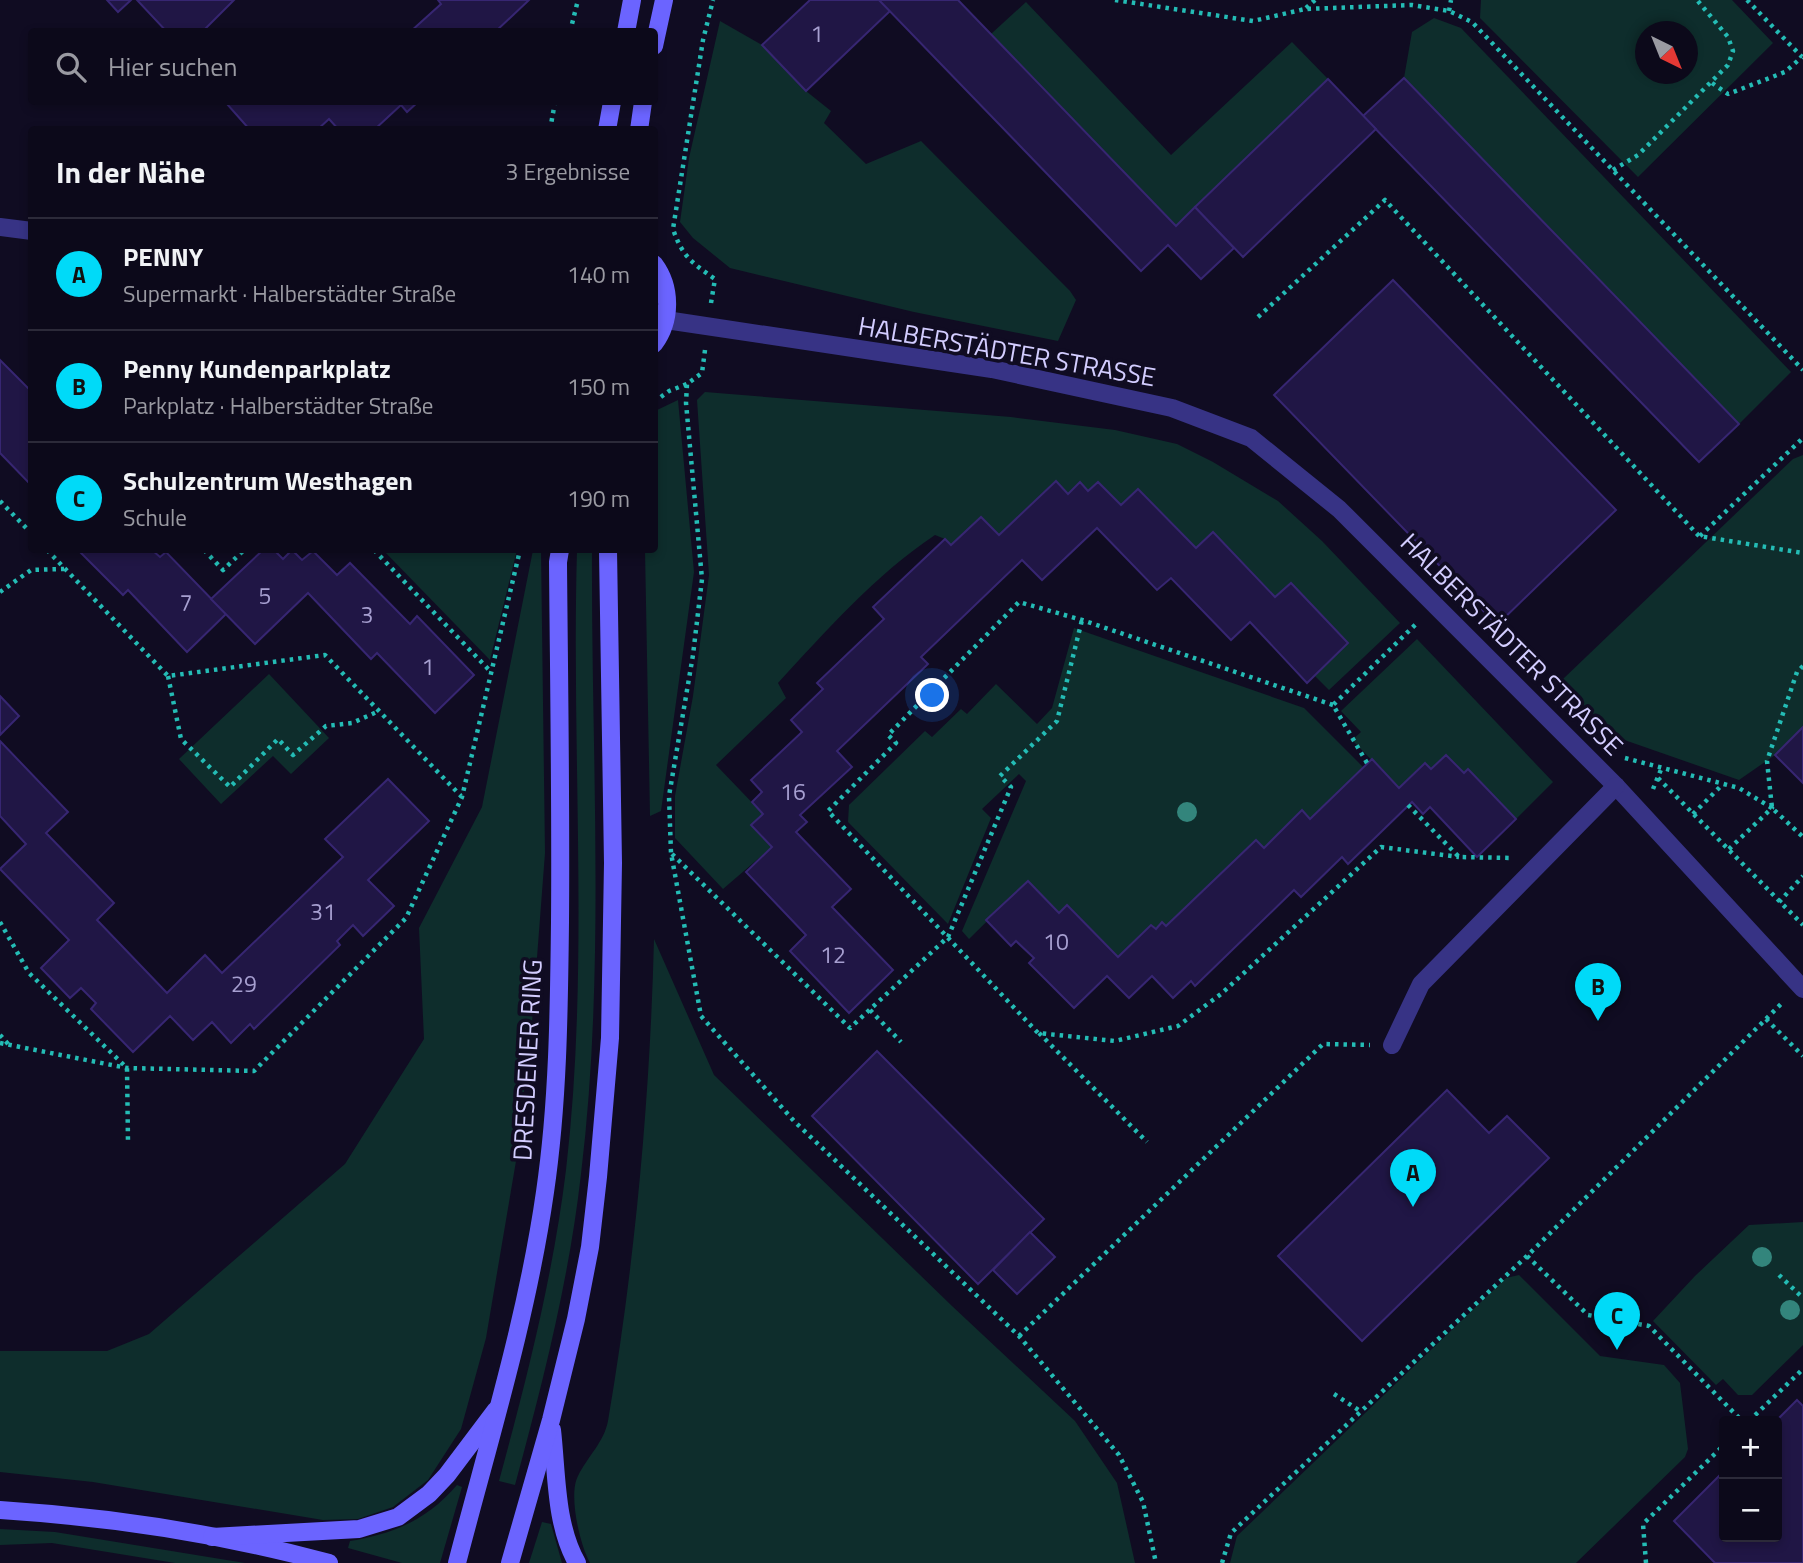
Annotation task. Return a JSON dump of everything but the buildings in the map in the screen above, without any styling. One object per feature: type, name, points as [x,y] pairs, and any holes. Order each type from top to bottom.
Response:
[{"type":"street","points":[[627,28],[632,0]]},
{"type":"street","points":[[658,28],[664,0]]},
{"type":"street","points":[[608,126],[611,105]]},
{"type":"street","points":[[640,126],[643,105]]},
{"type":"street","points":[[0,227],[28,230]]},
{"type":"street","points":[[658,272],[668,302],[666,320],[658,336]]},
{"type":"street","name":"HALBERSTÄDTER STRASSE","points":[[666,320],[992,369],[1172,408],[1251,438],[1339,509],[1616,786],[1801,987]]},
{"type":"street","name":"DRESDENER RING","points":[[457,1563],[502,1401],[533,1271],[555,1098],[560,904],[559,553]]},
{"type":"street","points":[[510,1563],[551,1420],[576,1319],[590,1247],[598,1177],[610,1038],[613,863],[608,553]]},
{"type":"street","name":"HALBERSTÄDTER STRASSE","points":[[1392,1045],[1421,984],[1616,786]]},
{"type":"street","points":[[212,1537],[359,1529],[398,1517],[447,1475],[502,1401]]},
{"type":"street","points":[[551,1420],[562,1522],[570,1550],[577,1563]]},
{"type":"street","points":[[0,1510],[55,1514],[212,1537],[329,1563]]},
{"type":"path","points":[[571,28],[578,0]]},
{"type":"path","points":[[658,399],[702,373],[715,279],[694,265],[680,249],[673,229],[703,40],[713,0]]},
{"type":"path","points":[[1115,0],[1253,20],[1306,9],[1412,5],[1449,11],[1472,22],[1803,370]]},
{"type":"path","points":[[1306,9],[1315,0]]},
{"type":"path","points":[[1449,11],[1451,0]]},
{"type":"path","points":[[1613,170],[1638,155],[1728,65],[1733,51],[1728,37],[1697,0]]},
{"type":"path","points":[[1712,83],[1728,94],[1785,72],[1802,58],[1747,0]]},
{"type":"path","points":[[551,126],[554,105]]},
{"type":"path","points":[[1258,317],[1385,200],[1699,537],[1803,553]]},
{"type":"path","points":[[687,384],[702,579],[693,655],[669,796],[671,853],[701,1016],[794,1121],[1019,1336],[1119,1455],[1143,1502],[1156,1563]]},
{"type":"path","points":[[1699,537],[1803,438]]},
{"type":"path","points":[[0,501],[28,530]]},
{"type":"path","points":[[50,553],[168,676],[181,739],[230,787],[278,740],[293,755],[326,726],[352,723],[379,711]]},
{"type":"path","points":[[207,553],[223,570],[241,553]]},
{"type":"path","points":[[377,553],[492,673]]},
{"type":"path","points":[[0,1043],[127,1068],[254,1071],[406,918],[462,797],[519,553]]},
{"type":"path","points":[[0,592],[31,570],[65,569]]},
{"type":"path","points":[[1147,1142],[1038,1033],[828,811],[896,743],[888,734],[1018,601],[1333,705],[1367,763]]},
{"type":"path","points":[[1333,705],[1435,605]]},
{"type":"path","points":[[671,853],[850,1028],[948,937],[1011,787],[1000,776],[1057,721],[1082,620]]},
{"type":"path","points":[[168,676],[325,655],[462,797]]},
{"type":"path","points":[[1772,808],[1767,761],[1797,672],[1803,666]]},
{"type":"path","points":[[1575,745],[1739,788],[1772,808],[1803,837]]},
{"type":"path","points":[[1658,778],[1803,925]]},
{"type":"path","points":[[1693,814],[1723,784]]},
{"type":"path","points":[[1408,805],[1459,857]]},
{"type":"path","points":[[1728,849],[1772,808]]},
{"type":"path","points":[[1038,1033],[1115,1041],[1178,1026],[1221,994],[1381,847],[1459,857],[1520,858],[1534,871]]},
{"type":"path","points":[[1779,902],[1803,876]]},
{"type":"path","points":[[0,922],[29,974],[127,1068],[128,1143]]},
{"type":"path","points":[[1223,1563],[1231,1533],[1527,1255],[1801,987]]},
{"type":"path","points":[[870,1010],[901,1042]]},
{"type":"path","points":[[1766,1019],[1803,1056]]},
{"type":"path","points":[[0,1035],[10,1045]]},
{"type":"path","points":[[1019,1336],[1323,1044],[1392,1045]]},
{"type":"path","points":[[1527,1255],[1588,1315],[1649,1326],[1737,1416]]},
{"type":"path","points":[[1779,1275],[1803,1298]]},
{"type":"path","points":[[1754,1416],[1803,1369]]},
{"type":"path","points":[[1335,1394],[1360,1411]]},
{"type":"path","points":[[1646,1563],[1643,1524],[1719,1450]]},
{"type":"green space","points":[[1481,0],[1732,0],[1773,43],[1638,177],[1480,18]]},
{"type":"green space","points":[[1026,2],[1171,155],[1292,42],[1328,79],[1176,226],[991,34]]},
{"type":"green space","points":[[1434,18],[1461,28],[1791,372],[1739,424],[1404,78],[1412,32]]},
{"type":"green space","points":[[720,21],[762,45],[806,91],[831,111],[824,123],[866,164],[921,141],[1070,291],[1076,300],[1058,341],[914,312],[730,268],[693,238],[680,222],[689,158]]},
{"type":"green space","points":[[705,392],[1011,417],[1115,430],[1177,444],[1278,501],[1322,541],[1400,623],[1329,690],[1315,676],[1348,643],[1291,583],[1275,597],[1213,533],[1196,548],[1138,489],[1121,505],[1098,482],[1088,491],[1080,483],[1068,494],[1055,481],[999,535],[981,517],[951,545],[935,535],[913,551],[852,604],[778,683],[786,698],[716,765],[763,814],[751,825],[772,847],[723,889],[675,838],[675,796],[693,696],[709,575],[697,400]]},
{"type":"green space","points":[[678,400],[694,572],[661,811],[650,816],[645,553],[658,553],[658,410]]},
{"type":"green space","points":[[1803,455],[1803,727],[1775,755],[1739,780],[1613,736],[1561,686],[1562,680],[1793,459]]},
{"type":"green space","points":[[386,553],[516,553],[490,660]]},
{"type":"green space","points":[[532,553],[541,553],[545,853],[532,1023],[516,1161],[486,1338],[461,1429],[428,1480],[393,1507],[358,1519],[323,1520],[93,1482],[0,1472],[0,1351],[107,1351],[149,1334],[345,1164],[424,1039],[419,928],[482,807]]},
{"type":"green space","points":[[577,553],[592,553],[596,862],[589,1097],[570,1253],[545,1369],[515,1485],[499,1481],[529,1365],[554,1249],[566,1170],[573,1093],[578,938]]},
{"type":"green space","points":[[1074,628],[1304,708],[1363,767],[1310,819],[1302,811],[1264,848],[1256,840],[1166,926],[1162,923],[1156,929],[1151,925],[1118,957],[1068,905],[1059,913],[1028,881],[969,939],[962,931],[1026,781],[1019,774],[982,809],[991,818],[948,924],[848,822],[849,805],[925,731],[932,737],[961,709],[967,714],[996,684],[1037,724],[1052,708]]},
{"type":"green space","points":[[1417,639],[1553,782],[1516,819],[1468,770],[1464,773],[1446,755],[1431,769],[1424,763],[1399,788],[1352,740],[1361,732],[1341,711]]},
{"type":"green space","points":[[269,674],[329,738],[291,774],[273,756],[221,804],[179,759]]},
{"type":"green space","points":[[654,939],[714,1075],[1075,1421],[1117,1483],[1135,1563],[590,1563],[576,1520],[575,1484],[606,1429],[618,1361],[640,1181]]},
{"type":"green space","points":[[1803,1222],[1803,1345],[1752,1395],[1738,1395],[1723,1379],[1716,1385],[1653,1321],[1695,1276],[1749,1225]]},
{"type":"green space","points":[[1519,1275],[1600,1356],[1664,1365],[1680,1383],[1688,1449],[1685,1457],[1576,1563],[1230,1563],[1237,1536],[1506,1278]]},
{"type":"green space","points":[[457,1485],[462,1487],[440,1563],[402,1563],[348,1548],[350,1541],[396,1529],[422,1516]]},
{"type":"green space","points":[[542,1522],[551,1524],[562,1563],[529,1563]]},
{"type":"green space","points":[[0,1529],[55,1532],[245,1563],[175,1563],[52,1543],[0,1545]]},
{"type":"place","name":"Penny Kundenparkplatz","points":[[1598,1021]]},
{"type":"place","name":"PENNY","points":[[1413,1207]]},
{"type":"place","name":"Schulzentrum Westhagen","points":[[1617,1350]]}]
